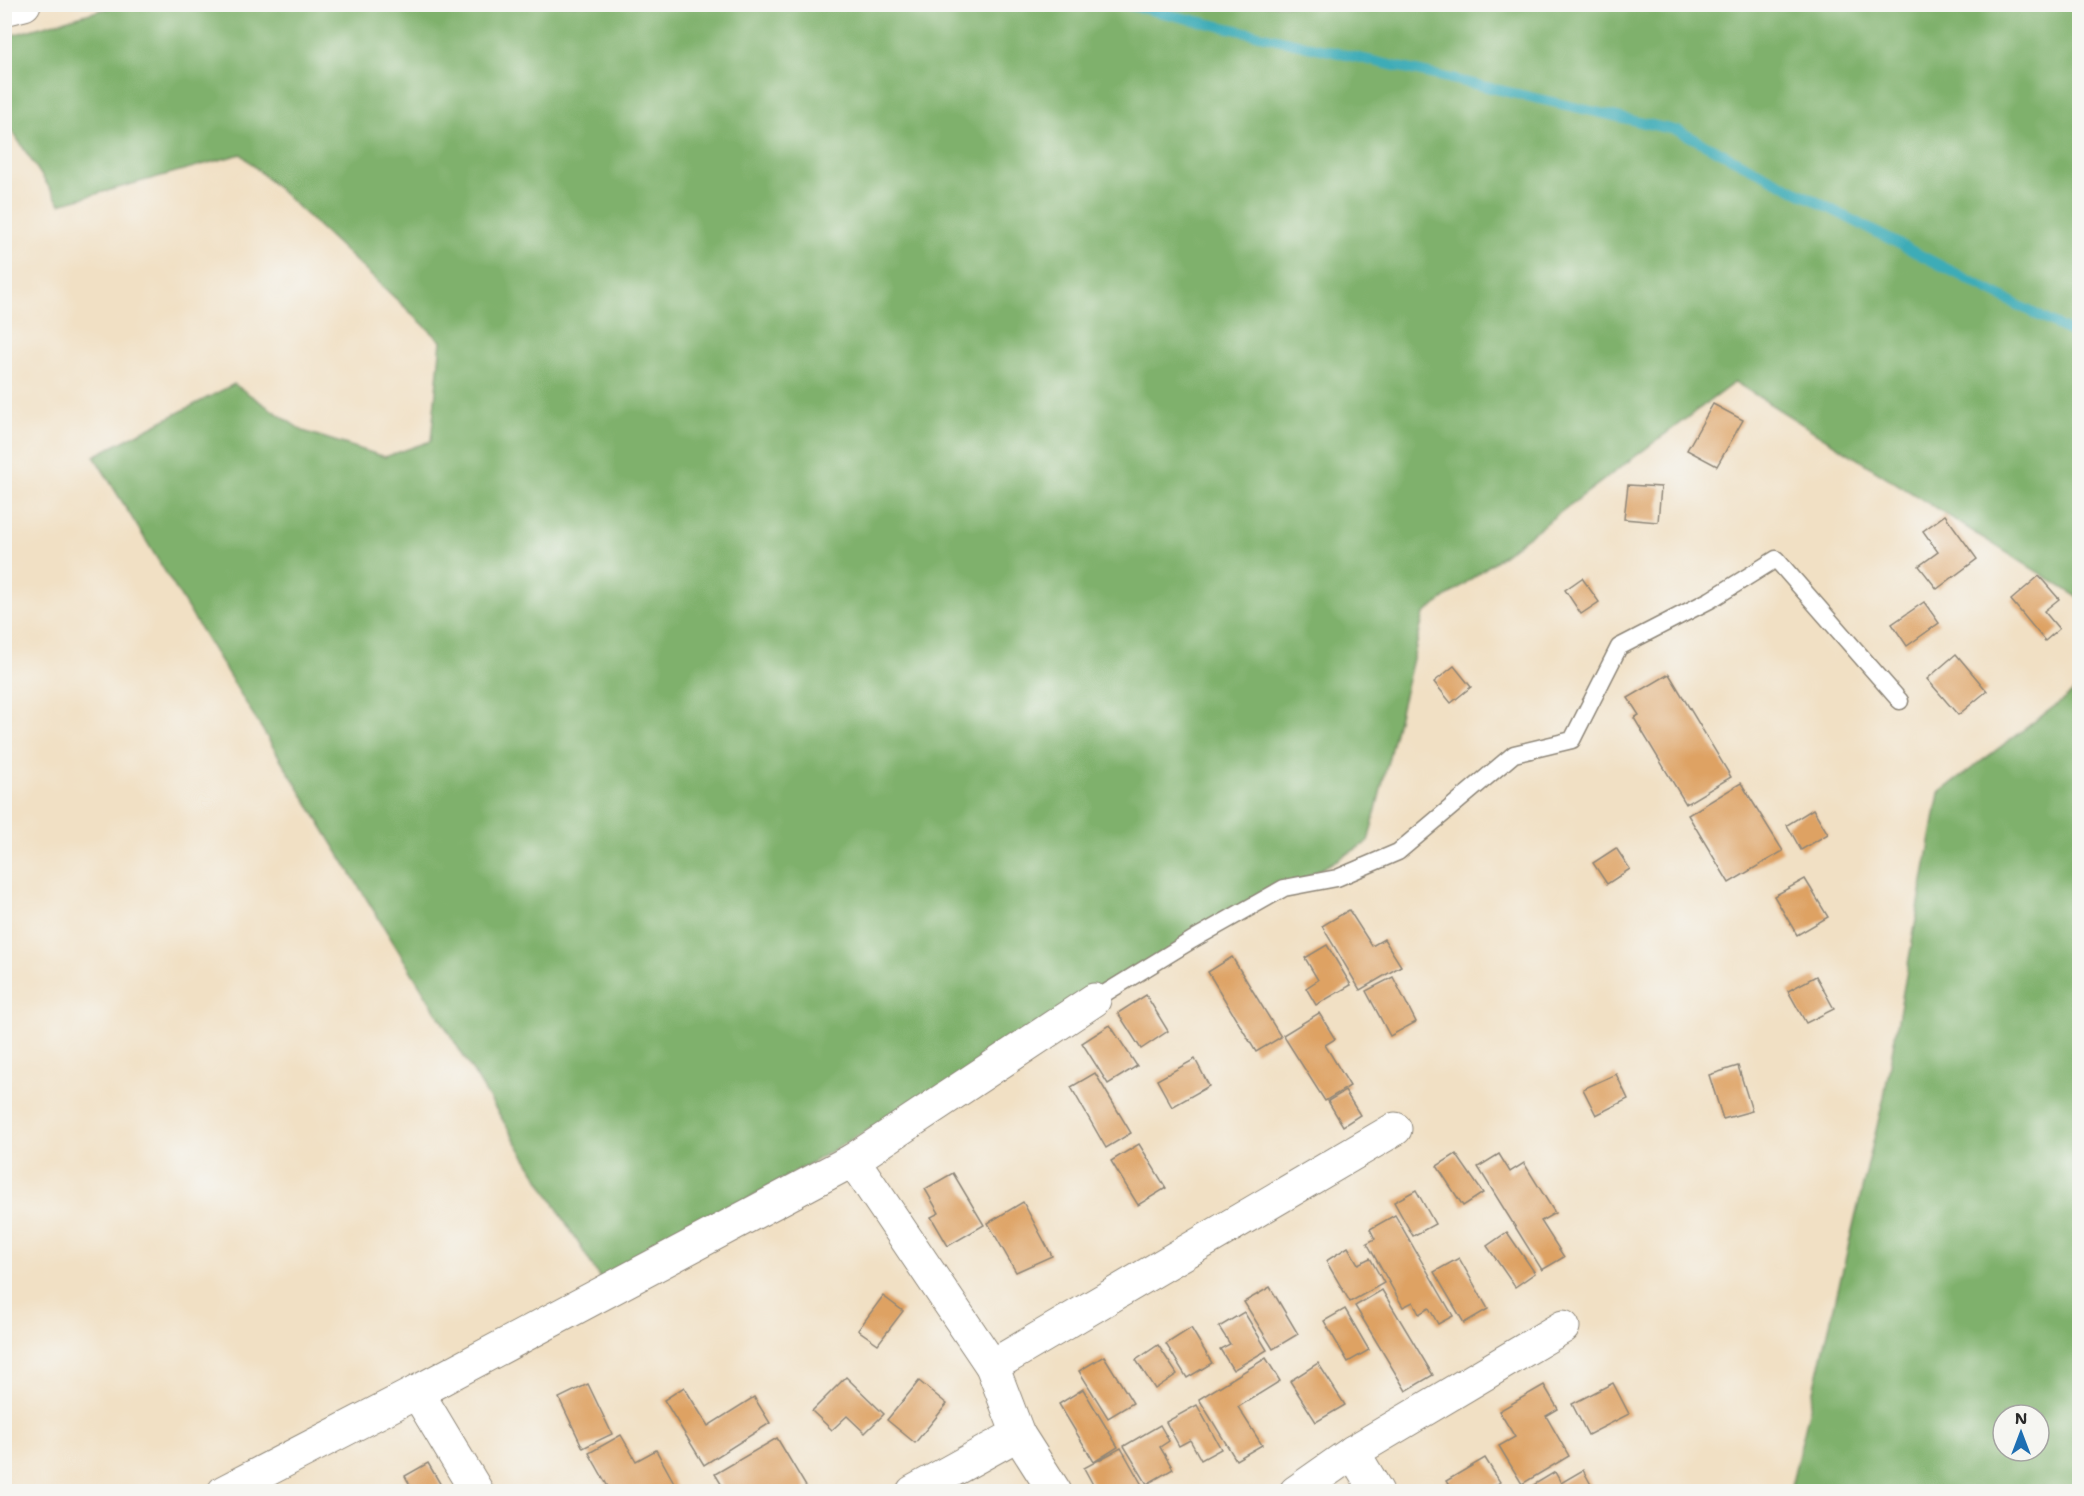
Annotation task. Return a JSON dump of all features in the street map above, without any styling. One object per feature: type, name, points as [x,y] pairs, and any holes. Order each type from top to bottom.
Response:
[{"type":"street","points":[[4,9],[24,4]]},
{"type":"street","points":[[225,1491],[417,1392],[853,1160],[1094,1000]]},
{"type":"street","points":[[993,1366],[1395,1129]]},
{"type":"street","points":[[853,1160],[993,1366],[1018,1434],[1055,1491]]},
{"type":"street","points":[[1296,1491],[1353,1452],[1563,1327]]},
{"type":"street","points":[[417,1392],[477,1491]]},
{"type":"street","points":[[913,1491],[1018,1434]]},
{"type":"street","points":[[1353,1452],[1377,1491]]},
{"type":"lane","points":[[1094,1000],[1192,940],[1284,888],[1337,878],[1398,852],[1514,754],[1572,740],[1619,647],[1710,600],[1776,559],[1900,701]]},
{"type":"green space","points":[[119,5],[2079,5],[2079,598],[1735,382],[1424,614],[1368,842],[603,1283],[94,456],[234,384],[303,431],[385,457],[431,441],[441,341],[241,154],[60,204],[5,120],[5,37]]},
{"type":"green space","points":[[2079,688],[2079,1491],[1790,1491],[1884,1097],[1939,793]]},
{"type":"building","points":[[1713,404],[1743,420],[1717,466],[1687,450]]},
{"type":"building","points":[[1628,485],[1661,487],[1658,522],[1624,519]]},
{"type":"building","points":[[1945,515],[1977,559],[1937,589],[1919,566],[1938,552],[1923,531]]},
{"type":"building","points":[[2039,576],[2059,599],[2044,611],[2059,629],[2045,641],[2011,600]]},
{"type":"building","points":[[1582,578],[1599,602],[1581,614],[1565,590]]},
{"type":"building","points":[[1924,602],[1939,623],[1907,646],[1892,624]]},
{"type":"building","points":[[1956,654],[1987,691],[1958,715],[1927,679]]},
{"type":"building","points":[[1454,666],[1471,687],[1451,703],[1434,682]]},
{"type":"building","points":[[1669,674],[1731,777],[1686,804],[1634,718],[1639,715],[1628,698]]},
{"type":"building","points":[[1741,783],[1783,851],[1729,883],[1688,815]]},
{"type":"building","points":[[1813,809],[1828,834],[1801,850],[1787,825]]},
{"type":"building","points":[[1616,848],[1630,869],[1607,884],[1593,863]]},
{"type":"building","points":[[1805,879],[1828,917],[1797,935],[1774,896]]},
{"type":"building","points":[[1349,910],[1372,946],[1384,939],[1401,966],[1360,990],[1322,926]]},
{"type":"building","points":[[1327,945],[1351,985],[1316,1005],[1306,988],[1318,980],[1305,958]]},
{"type":"building","points":[[1232,957],[1281,1037],[1256,1052],[1208,972]]},
{"type":"building","points":[[1816,976],[1834,1009],[1806,1023],[1788,991]]},
{"type":"building","points":[[1393,977],[1416,1022],[1390,1036],[1366,991]]},
{"type":"building","points":[[1146,995],[1168,1031],[1141,1049],[1118,1013]]},
{"type":"building","points":[[1319,1013],[1335,1039],[1325,1045],[1350,1086],[1325,1101],[1283,1035]]},
{"type":"building","points":[[1110,1025],[1137,1066],[1108,1084],[1082,1043]]},
{"type":"building","points":[[1195,1059],[1209,1086],[1172,1107],[1157,1080]]},
{"type":"building","points":[[1738,1066],[1752,1111],[1723,1119],[1709,1075]]},
{"type":"building","points":[[1095,1073],[1131,1133],[1106,1148],[1071,1087]]},
{"type":"building","points":[[1616,1074],[1628,1099],[1596,1115],[1583,1089]]},
{"type":"building","points":[[1345,1091],[1360,1115],[1343,1126],[1328,1101]]},
{"type":"building","points":[[1139,1144],[1166,1188],[1138,1205],[1111,1161]]},
{"type":"building","points":[[1456,1154],[1483,1193],[1463,1206],[1437,1166]]},
{"type":"building","points":[[1499,1154],[1510,1172],[1524,1163],[1555,1213],[1541,1221],[1564,1257],[1542,1270],[1478,1167]]},
{"type":"building","points":[[953,1173],[984,1225],[948,1246],[931,1217],[939,1213],[925,1189]]},
{"type":"building","points":[[1416,1190],[1435,1224],[1413,1236],[1394,1202]]},
{"type":"building","points":[[1023,1202],[1052,1256],[1016,1272],[988,1223]]},
{"type":"building","points":[[1395,1215],[1453,1316],[1438,1324],[1429,1308],[1419,1314],[1413,1302],[1403,1307],[1367,1243],[1375,1239],[1370,1229]]},
{"type":"building","points":[[1507,1232],[1535,1273],[1515,1287],[1487,1246]]},
{"type":"building","points":[[1348,1247],[1358,1264],[1370,1258],[1384,1283],[1350,1302],[1326,1261]]},
{"type":"building","points":[[1459,1258],[1488,1309],[1464,1323],[1434,1272]]},
{"type":"building","points":[[1270,1287],[1298,1334],[1273,1349],[1244,1302]]},
{"type":"building","points":[[1382,1290],[1433,1375],[1406,1391],[1355,1306]]},
{"type":"building","points":[[883,1296],[903,1311],[878,1344],[858,1330]]},
{"type":"building","points":[[1345,1309],[1369,1350],[1348,1362],[1324,1321]]},
{"type":"building","points":[[1244,1312],[1267,1350],[1233,1370],[1220,1349],[1230,1344],[1219,1327]]},
{"type":"building","points":[[1191,1328],[1212,1363],[1187,1378],[1166,1344]]},
{"type":"building","points":[[1158,1345],[1177,1374],[1155,1389],[1136,1360]]},
{"type":"building","points":[[1104,1356],[1133,1403],[1108,1418],[1079,1371]]},
{"type":"building","points":[[1266,1358],[1280,1381],[1238,1407],[1262,1445],[1236,1460],[1199,1399]]},
{"type":"building","points":[[1318,1363],[1345,1405],[1316,1422],[1290,1381]]},
{"type":"building","points":[[846,1377],[884,1414],[865,1433],[847,1416],[832,1430],[812,1411]]},
{"type":"building","points":[[919,1381],[947,1404],[915,1443],[887,1420]]},
{"type":"building","points":[[1613,1383],[1629,1414],[1588,1435],[1572,1404]]},
{"type":"building","points":[[588,1384],[612,1434],[583,1448],[559,1398]]},
{"type":"building","points":[[1544,1385],[1558,1409],[1546,1416],[1569,1456],[1522,1484],[1499,1446],[1515,1437],[1499,1411]]},
{"type":"building","points":[[684,1387],[708,1426],[754,1397],[770,1423],[704,1465],[664,1400]]},
{"type":"building","points":[[1083,1389],[1118,1447],[1094,1462],[1059,1404]]},
{"type":"building","points":[[1197,1405],[1221,1449],[1201,1460],[1190,1440],[1179,1446],[1166,1422]]},
{"type":"building","points":[[1160,1425],[1169,1441],[1160,1447],[1173,1469],[1147,1484],[1124,1446]]},
{"type":"building","points":[[621,1435],[636,1461],[656,1450],[677,1488],[671,1492],[611,1492],[589,1453]]},
{"type":"building","points":[[777,1438],[807,1488],[801,1492],[726,1492],[715,1474]]},
{"type":"building","points":[[1121,1448],[1146,1492],[1097,1492],[1084,1468]]},
{"type":"building","points":[[1485,1458],[1500,1482],[1486,1492],[1453,1492],[1446,1481]]},
{"type":"building","points":[[428,1463],[445,1492],[414,1492],[405,1476]]},
{"type":"building","points":[[1583,1470],[1595,1492],[1532,1492],[1530,1487],[1555,1472],[1561,1483]]},
{"type":"waterway","points":[[1123,4],[1679,131],[2080,337]]}]
